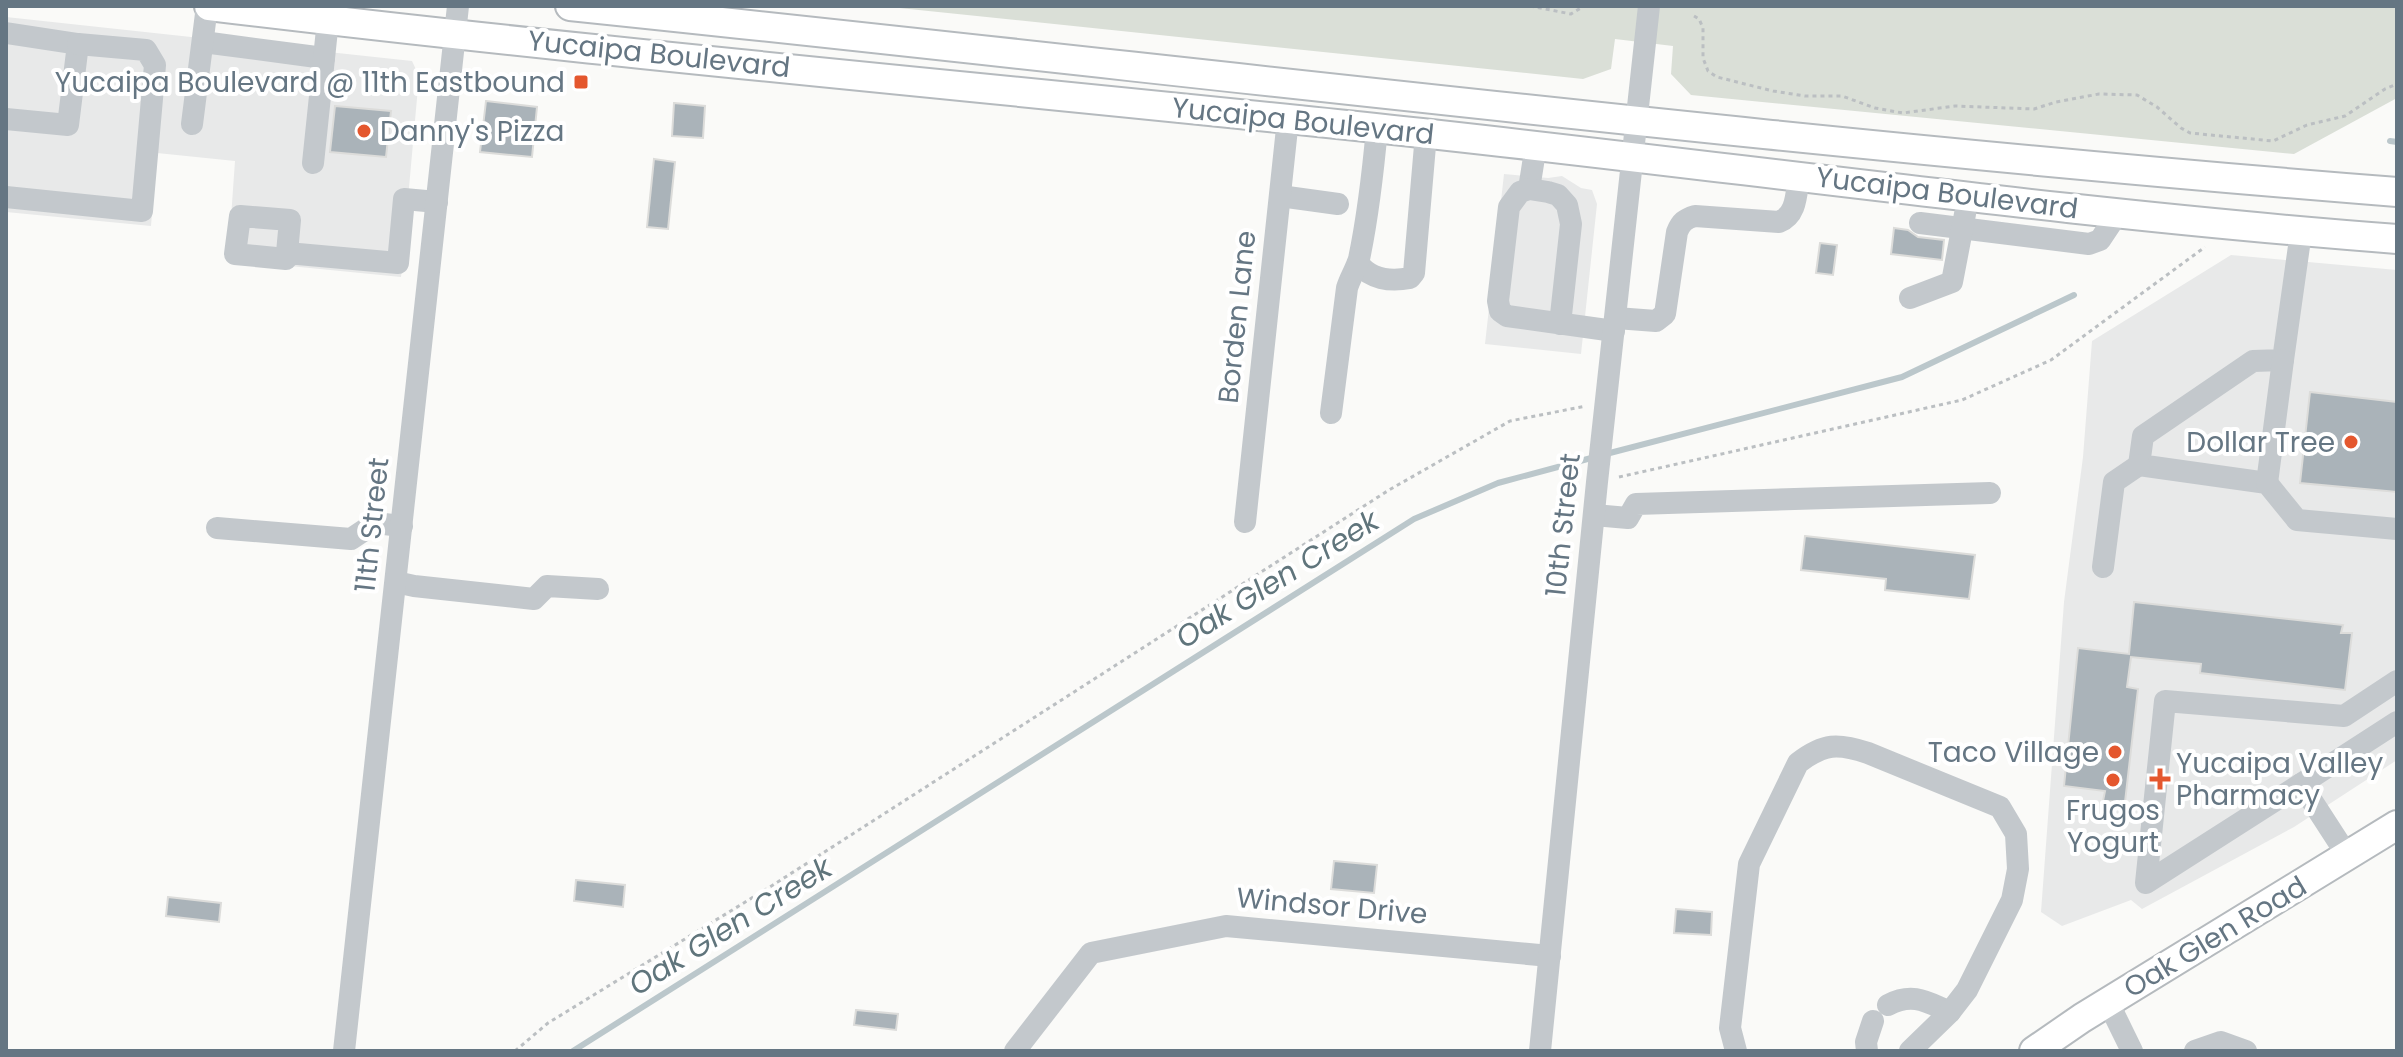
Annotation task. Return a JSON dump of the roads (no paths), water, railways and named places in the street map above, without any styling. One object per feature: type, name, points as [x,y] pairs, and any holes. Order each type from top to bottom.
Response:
[{"type":"main road","name":"Yucaipa Boulevard","points":[[208,6],[328,20],[457,19],[1288,119],[2118,213],[2397,239]]},
{"type":"main road","name":"Yucaipa Boulevard","points":[[570,6],[1638,121],[2230,179],[2397,192]]},
{"type":"main road","name":"Oak Glen Road","points":[[2034,1051],[2108,1002],[2397,825]]},
{"type":"street","points":[[192,124],[208,6]]},
{"type":"street","name":"10th Street","points":[[1540,1051],[1598,476],[1596,410],[1615,324],[1649,6]]},
{"type":"street","name":"11th Street","points":[[344,1051],[457,19]]},
{"type":"street","points":[[313,163],[328,20]]},
{"type":"street","points":[[6,33],[146,50],[155,65],[142,211],[6,197]]},
{"type":"street","points":[[203,42],[324,58]]},
{"type":"street","points":[[6,119],[68,125],[78,44]]},
{"type":"street","name":"Borden Lane","points":[[1245,522],[1288,119]]},
{"type":"street","points":[[1331,413],[1347,288],[1358,263],[1377,128]]},
{"type":"street","points":[[1358,263],[1365,273],[1373,277],[1404,280],[1414,273],[1426,134]]},
{"type":"street","points":[[1529,189],[1536,145]]},
{"type":"street","points":[[1560,324],[1571,224],[1567,205],[1558,195],[1529,189],[1520,192],[1509,207],[1498,301],[1500,311],[1507,316],[1560,324],[1615,324],[1656,321],[1665,314],[1677,232],[1687,218],[1779,222],[1788,219],[1799,176]]},
{"type":"street","points":[[1280,196],[1338,204]]},
{"type":"street","points":[[1910,298],[1952,282],[1969,196]]},
{"type":"street","points":[[287,253],[398,263],[404,199],[437,202]]},
{"type":"street","points":[[2051,240],[2058,206]]},
{"type":"street","points":[[1920,223],[2089,244],[2100,240],[2118,213]]},
{"type":"street","points":[[2267,483],[2301,232]]},
{"type":"street","points":[[399,252],[431,255]]},
{"type":"street","points":[[2139,465],[2143,436],[2253,361],[2283,360]]},
{"type":"street","points":[[2103,567],[2114,482],[2139,465],[2267,483],[2297,520],[2397,529]]},
{"type":"street","points":[[1594,515],[1628,518],[1636,504],[1990,493]]},
{"type":"street","points":[[217,528],[351,539],[375,523],[402,526]]},
{"type":"street","points":[[396,582],[534,599],[547,586],[598,589]]},
{"type":"street","points":[[2397,681],[2344,716],[2165,701],[2146,883],[2397,722]]},
{"type":"street","points":[[2344,716],[2361,745]]},
{"type":"street","points":[[1736,1051],[1730,1028],[1749,864],[1798,763],[1812,752],[1833,746],[1859,750],[2000,807],[2016,834],[2018,869],[2012,900],[1967,990],[1950,1012],[1910,1051]]},
{"type":"street","points":[[2301,784],[2347,855]]},
{"type":"street","name":"Windsor Drive","points":[[1015,1051],[1091,953],[1226,926],[1550,956]]},
{"type":"street","points":[[1867,1051],[1866,1042],[1880,1013],[1902,997],[1920,999],[1950,1012]]},
{"type":"street","points":[[2108,1002],[2132,1051]]},
{"type":"street","points":[[2195,1051],[2221,1042],[2246,1051]]},
{"type":"waterway","name":"Oak Glen Creek","points":[[2390,141],[2397,142]]},
{"type":"waterway","name":"Oak Glen Creek","points":[[1606,454],[1902,377],[2074,295]]},
{"type":"waterway","name":"Oak Glen Creek","points":[[573,1051],[1414,519],[1498,483],[1595,457]]},
{"type":"place","name":"Yucaipa Boulevard @ 11th Eastbound","points":[[581,82]]},
{"type":"place","name":"Danny's Pizza","points":[[364,131]]},
{"type":"place","name":"Dollar Tree","points":[[2351,442]]},
{"type":"place","name":"Taco Village","points":[[2115,752]]},
{"type":"place","name":"Yucaipa Valley Pharmacy","points":[[2160,779]]},
{"type":"place","name":"Frugos Yogurt","points":[[2113,780]]}]
